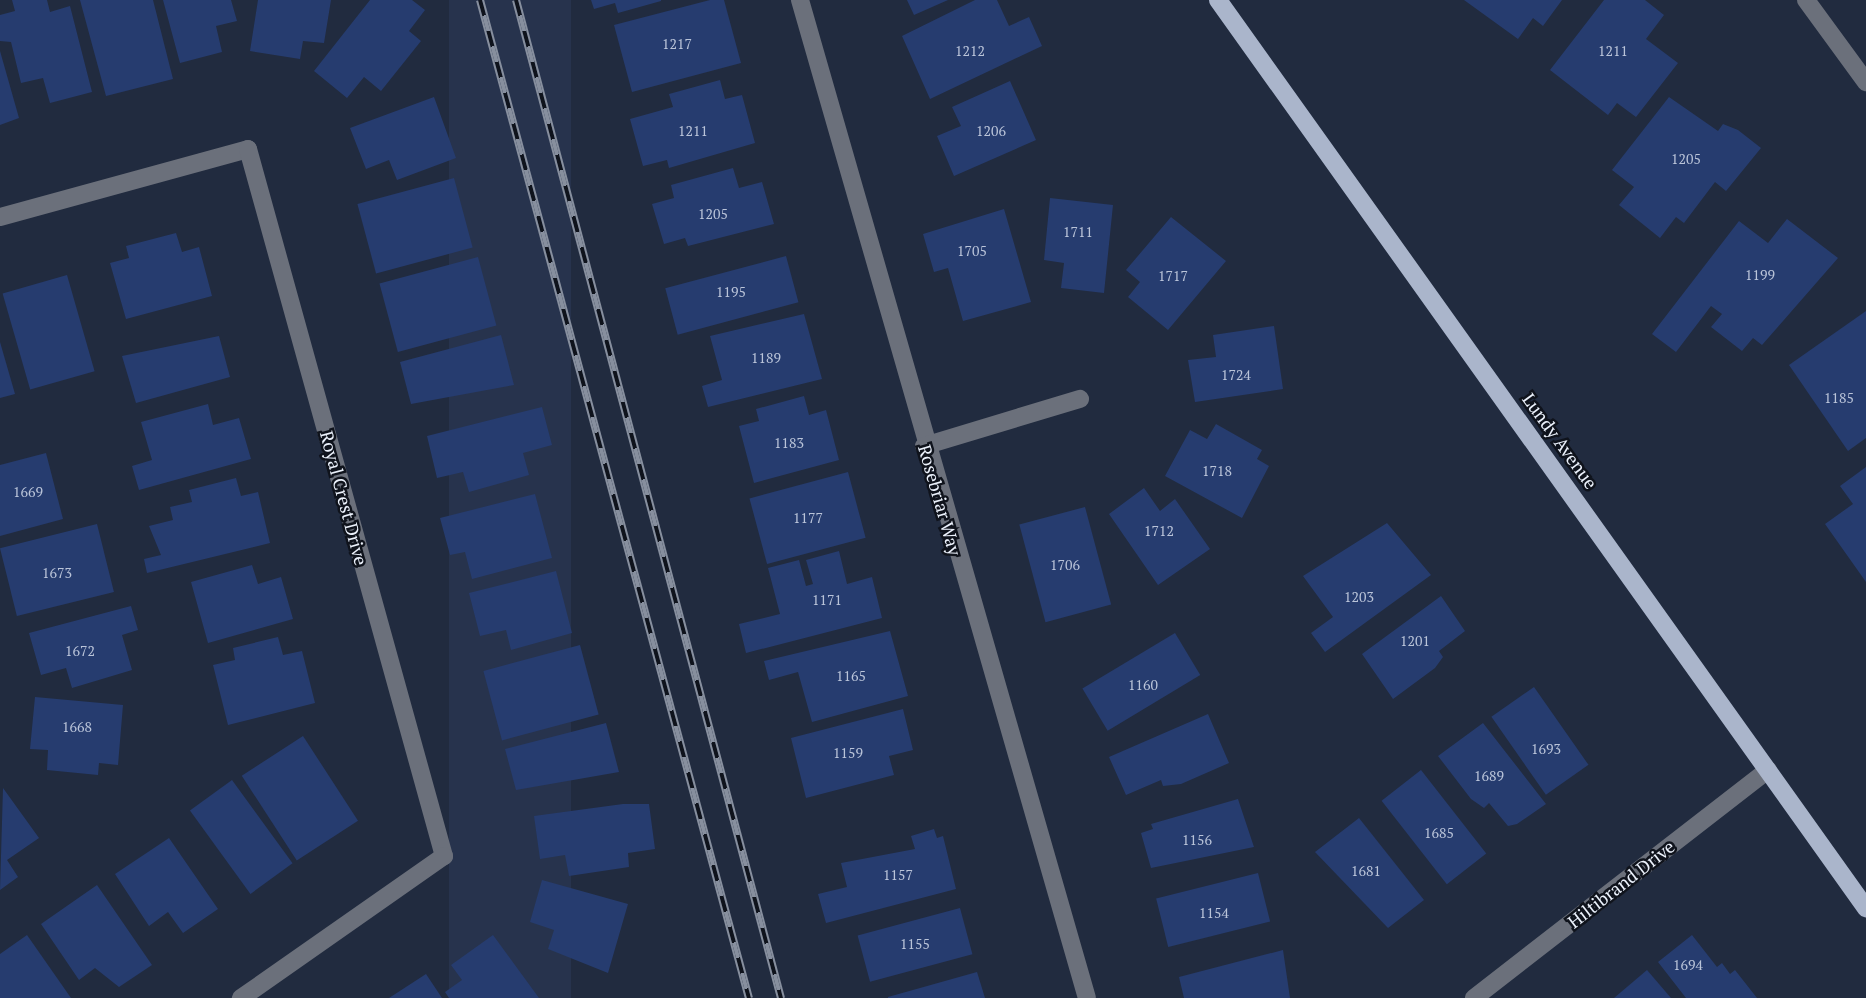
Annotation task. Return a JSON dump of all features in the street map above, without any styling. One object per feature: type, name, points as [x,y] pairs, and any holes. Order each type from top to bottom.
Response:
[{"type":"main road","name":"Lundy Avenue","points":[[1218,0],[1866,908]]},
{"type":"street","name":"Rosebriar Way","points":[[800,0],[924,446],[1087,998]]},
{"type":"street","points":[[1806,0],[1866,82]]},
{"type":"street","name":"Royal Crest Drive","points":[[0,217],[248,149],[444,856],[241,998]]},
{"type":"street","points":[[924,446],[1080,399]]},
{"type":"street","name":"Hiltibrand Drive","points":[[1474,998],[1769,770]]},
{"type":"shaded area","points":[[449,0],[571,0],[571,998],[449,998]]},
{"type":"building","points":[[12,0],[47,0],[50,12],[70,6],[92,92],[50,103],[43,78],[21,83],[11,42],[0,41],[0,15],[15,11]]},
{"type":"building","points":[[80,0],[153,0],[173,79],[106,96]]},
{"type":"building","points":[[163,0],[231,0],[237,21],[216,26],[222,52],[180,63]]},
{"type":"building","points":[[258,0],[331,0],[324,43],[303,41],[300,59],[250,51]]},
{"type":"building","points":[[370,0],[412,0],[425,10],[409,31],[421,41],[381,91],[364,77],[347,98],[314,71]]},
{"type":"building","points":[[591,0],[661,1],[618,13],[615,3],[594,9]]},
{"type":"building","points":[[710,0],[724,0],[741,63],[632,92],[614,25]]},
{"type":"building","points":[[907,0],[948,0],[914,15]]},
{"type":"building","points":[[975,0],[997,0],[1009,26],[1029,17],[1042,46],[930,99],[902,36]]},
{"type":"building","points":[[1464,0],[1562,0],[1543,26],[1533,18],[1518,39]]},
{"type":"building","points":[[1604,0],[1645,0],[1664,15],[1646,39],[1678,63],[1636,117],[1617,103],[1608,115],[1550,70]]},
{"type":"building","points":[[0,51],[19,118],[0,125]]},
{"type":"building","points":[[720,80],[725,99],[742,95],[755,143],[669,168],[667,160],[643,166],[630,119],[673,107],[669,94]]},
{"type":"building","points":[[1010,81],[1036,140],[954,176],[937,136],[961,126],[952,107]]},
{"type":"building","points":[[434,97],[456,158],[397,180],[389,160],[366,169],[350,128]]},
{"type":"building","points":[[1669,97],[1718,131],[1723,124],[1738,130],[1761,148],[1726,191],[1715,182],[1684,223],[1676,217],[1660,238],[1619,205],[1634,187],[1612,170]]},
{"type":"building","points":[[733,168],[739,188],[762,182],[774,224],[688,246],[685,238],[664,244],[652,204],[674,198],[671,185]]},
{"type":"building","points":[[454,178],[473,248],[376,273],[357,204]]},
{"type":"building","points":[[1050,198],[1113,205],[1104,293],[1061,288],[1064,263],[1044,260]]},
{"type":"building","points":[[1004,209],[1031,302],[963,321],[948,268],[934,272],[923,234]]},
{"type":"building","points":[[1171,217],[1226,261],[1168,330],[1128,297],[1140,282],[1126,270]]},
{"type":"building","points":[[1787,219],[1838,258],[1762,345],[1753,338],[1742,351],[1711,327],[1722,314],[1711,306],[1676,352],[1652,334],[1739,221],[1768,243]]},
{"type":"building","points":[[176,233],[182,252],[199,247],[212,296],[126,319],[110,263],[129,258],[126,246]]},
{"type":"building","points":[[786,256],[798,302],[678,335],[665,288]]},
{"type":"building","points":[[478,257],[496,326],[398,352],[379,283]]},
{"type":"building","points":[[67,275],[95,371],[30,390],[3,293]]},
{"type":"building","points":[[1866,311],[1866,438],[1848,451],[1789,365]]},
{"type":"building","points":[[804,314],[822,379],[708,407],[702,386],[722,380],[710,336]]},
{"type":"building","points":[[1274,326],[1283,389],[1195,402],[1188,360],[1216,357],[1213,335]]},
{"type":"building","points":[[501,335],[514,385],[411,404],[400,362]]},
{"type":"building","points":[[219,336],[230,377],[136,403],[122,356]]},
{"type":"building","points":[[0,342],[15,394],[0,398]]},
{"type":"building","points":[[804,396],[809,415],[826,410],[839,460],[754,483],[739,426],[759,421],[756,409]]},
{"type":"building","points":[[208,404],[213,425],[239,418],[251,459],[139,490],[132,466],[152,460],[141,422]]},
{"type":"building","points":[[542,407],[552,445],[523,453],[529,475],[469,492],[463,472],[437,478],[427,436]]},
{"type":"building","points":[[1216,424],[1262,450],[1257,459],[1269,466],[1242,518],[1165,476],[1190,430],[1207,439]]},
{"type":"building","points":[[46,453],[63,519],[0,536],[0,465]]},
{"type":"building","points":[[1866,467],[1866,582],[1825,524],[1853,504],[1840,486]]},
{"type":"building","points":[[848,472],[866,538],[767,564],[749,498]]},
{"type":"building","points":[[236,478],[241,496],[258,492],[270,543],[147,573],[144,559],[161,555],[149,526],[173,520],[170,507],[192,502],[189,490]]},
{"type":"building","points":[[1144,488],[1160,511],[1175,499],[1210,549],[1158,585],[1109,514]]},
{"type":"building","points":[[535,494],[552,558],[472,579],[465,552],[450,555],[440,518]]},
{"type":"building","points":[[1085,507],[1111,605],[1045,622],[1019,525]]},
{"type":"building","points":[[1387,523],[1431,575],[1325,652],[1311,633],[1333,617],[1303,576]]},
{"type":"building","points":[[97,524],[114,592],[17,616],[0,548]]},
{"type":"building","points":[[839,551],[847,584],[872,577],[882,618],[746,653],[739,624],[780,614],[768,568],[799,560],[806,586],[813,584],[806,560]]},
{"type":"building","points":[[252,565],[258,584],[281,577],[293,619],[208,643],[191,582]]},
{"type":"building","points":[[556,571],[572,633],[511,650],[506,630],[480,636],[469,593]]},
{"type":"building","points":[[1441,596],[1465,631],[1439,651],[1443,657],[1435,668],[1393,699],[1362,654]]},
{"type":"building","points":[[131,606],[138,630],[122,635],[132,670],[72,688],[66,668],[41,675],[29,633]]},
{"type":"building","points":[[890,631],[908,696],[812,722],[798,672],[769,680],[764,661]]},
{"type":"building","points":[[1175,633],[1200,675],[1108,731],[1082,689]]},
{"type":"building","points":[[278,637],[283,655],[302,651],[315,703],[228,725],[213,665],[235,660],[233,648]]},
{"type":"building","points":[[580,645],[599,715],[502,740],[483,671]]},
{"type":"building","points":[[1534,687],[1588,765],[1546,795],[1491,717]]},
{"type":"building","points":[[35,697],[123,705],[118,765],[99,763],[98,775],[47,770],[48,750],[30,749]]},
{"type":"building","points":[[903,709],[913,750],[889,756],[894,775],[806,798],[791,738]]},
{"type":"building","points":[[1208,714],[1229,763],[1181,784],[1163,786],[1161,780],[1126,795],[1109,757]]},
{"type":"building","points":[[606,723],[619,772],[516,790],[505,749]]},
{"type":"building","points":[[1483,723],[1546,804],[1517,824],[1508,826],[1489,803],[1484,808],[1471,799],[1438,756]]},
{"type":"building","points":[[303,736],[358,821],[297,860],[242,776]]},
{"type":"building","points":[[1421,770],[1486,854],[1447,884],[1382,801]]},
{"type":"building","points":[[232,780],[293,863],[250,894],[190,811]]},
{"type":"building","points":[[3,788],[39,838],[7,860],[18,877],[0,890]]},
{"type":"building","points":[[1238,799],[1254,847],[1151,868],[1141,833],[1153,829],[1151,824]]},
{"type":"building","points":[[623,804],[649,804],[655,849],[628,853],[629,867],[569,876],[565,855],[540,859],[534,816]]},
{"type":"building","points":[[1359,818],[1424,900],[1388,928],[1315,852]]},
{"type":"building","points":[[934,829],[937,838],[943,836],[956,889],[826,923],[818,894],[847,887],[841,863],[915,849],[911,836]]},
{"type":"building","points":[[169,838],[218,909],[183,933],[168,912],[149,926],[115,874]]},
{"type":"building","points":[[1258,873],[1270,922],[1168,947],[1156,898]]},
{"type":"building","points":[[542,880],[628,904],[608,973],[548,949],[554,930],[530,922]]},
{"type":"building","points":[[97,885],[152,965],[119,987],[95,968],[79,980],[41,924]]},
{"type":"building","points":[[960,908],[972,954],[870,982],[858,935]]},
{"type":"building","points":[[27,935],[71,998],[0,998],[0,954]]},
{"type":"building","points":[[493,935],[539,998],[449,998],[445,992],[462,980],[451,965]]},
{"type":"building","points":[[1692,935],[1717,967],[1722,963],[1730,974],[1735,970],[1757,998],[1686,998],[1658,962]]},
{"type":"building","points":[[1283,950],[1290,998],[1184,998],[1179,977]]},
{"type":"building","points":[[1647,970],[1671,998],[1614,998]]},
{"type":"building","points":[[977,972],[985,998],[888,998],[888,997]]},
{"type":"building","points":[[426,974],[442,998],[389,998]]},
{"type":"railway","points":[[480,0],[749,998]]},
{"type":"railway","points":[[516,0],[781,998]]}]
